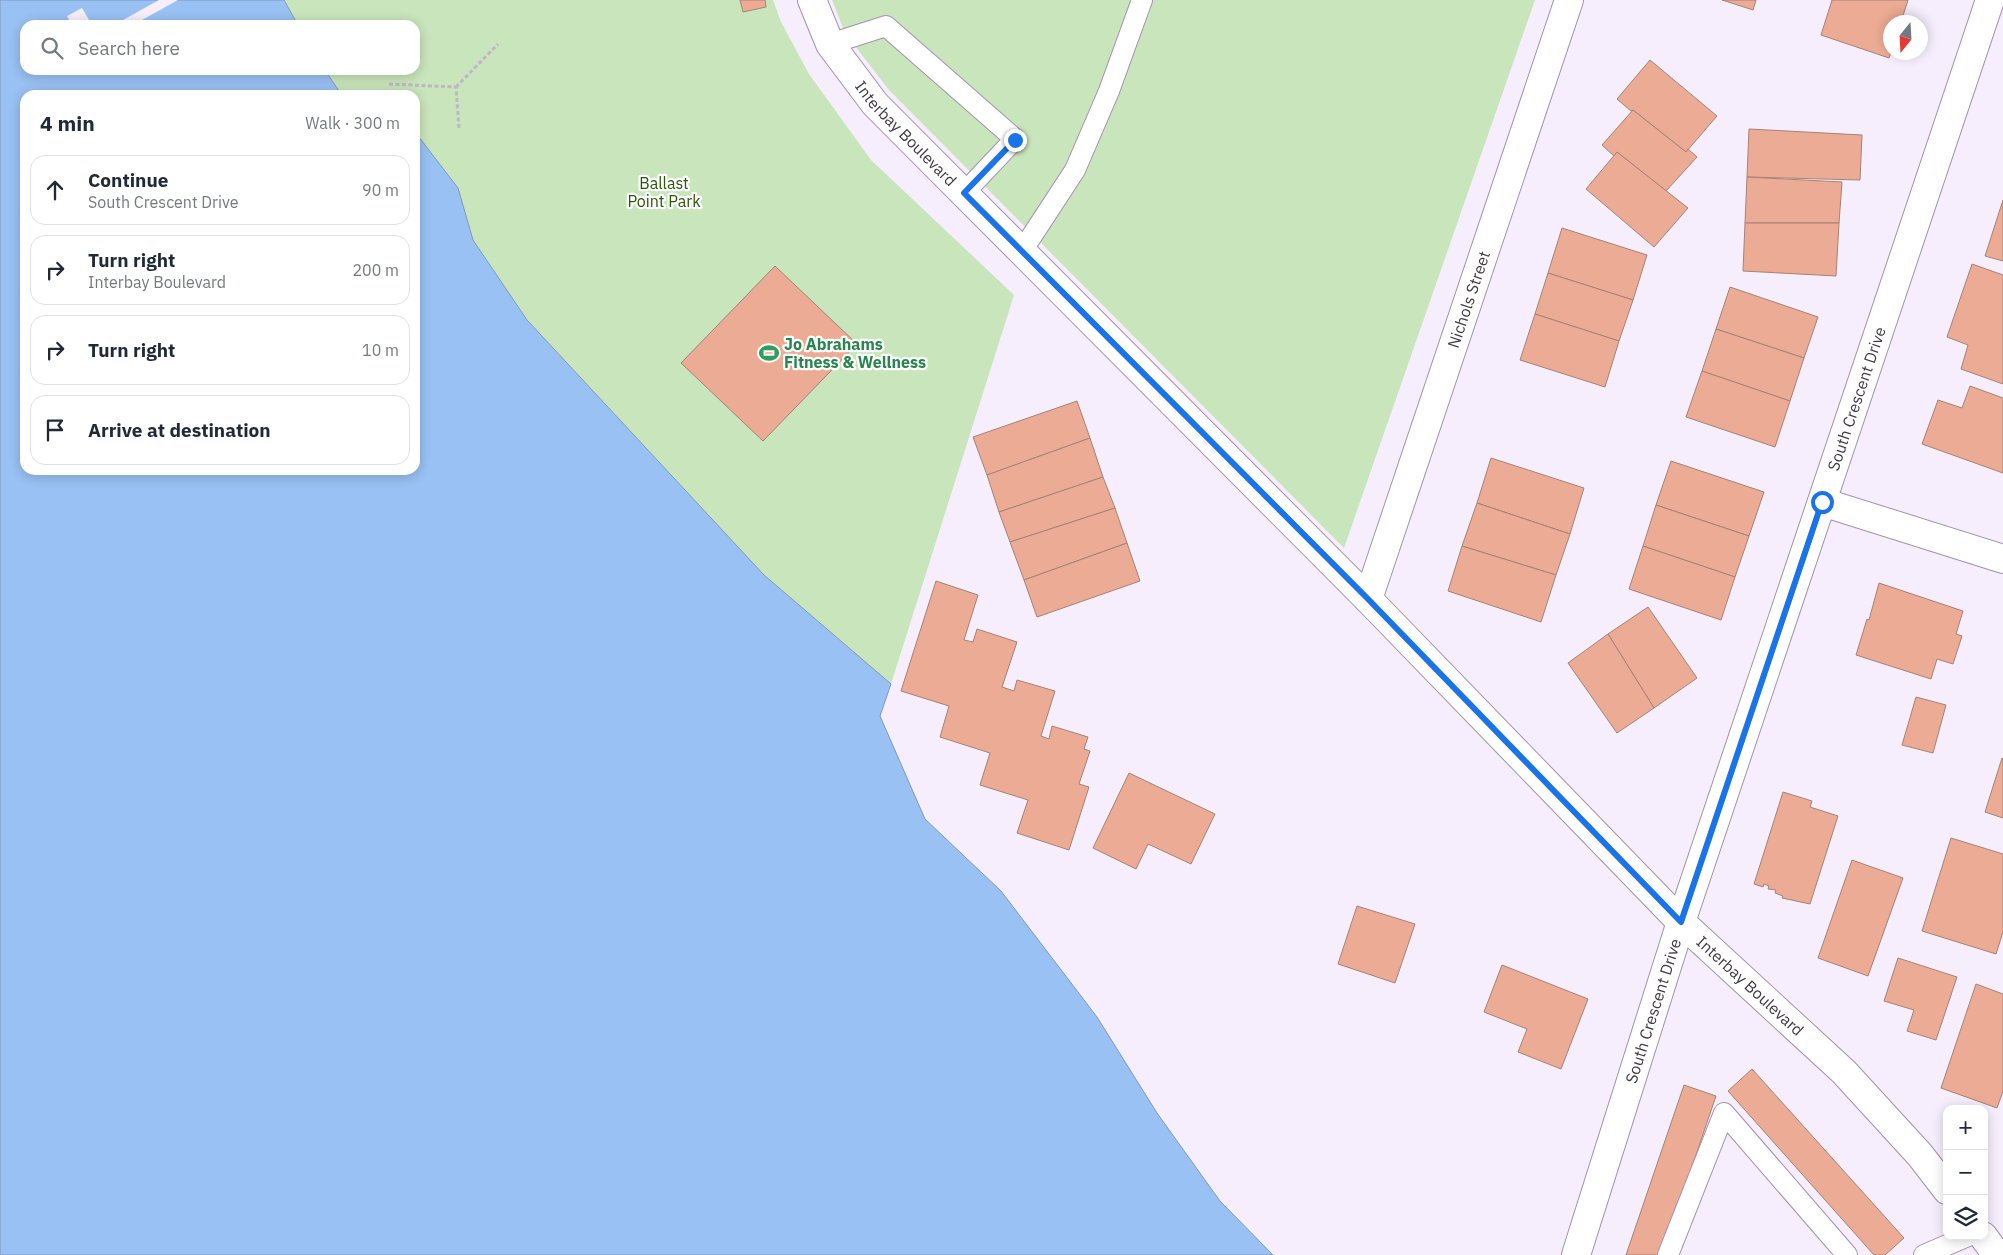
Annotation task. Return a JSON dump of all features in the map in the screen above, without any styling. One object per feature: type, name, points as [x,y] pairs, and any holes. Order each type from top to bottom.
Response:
[{"type":"street","name":"Interbay Boulevard","points":[[812,0],[830,44],[875,104],[1368,599],[1681,922],[1844,1072],[1920,1155],[1943,1185]]},
{"type":"street","name":"Nichols Street","points":[[1368,599],[1569,0]]},
{"type":"street","name":"South Crescent Drive","points":[[1576,1255],[1681,922],[1990,0]]},
{"type":"street","points":[[1822,502],[2003,559]]},
{"type":"street","points":[[1997,1255],[2003,1236]]},
{"type":"street","points":[[1986,1240],[1997,1255]]},
{"type":"lane","points":[[1022,251],[1075,170],[1109,91],[1142,0]]},
{"type":"lane","points":[[830,44],[886,26],[1015,140],[964,193]]},
{"type":"lane","points":[[1668,1255],[1724,1112],[1848,1255]]},
{"type":"lane","points":[[1924,1255],[1959,1240]]},
{"type":"path","points":[[389,84],[456,87],[498,44]]},
{"type":"path","points":[[456,87],[459,128]]},
{"type":"green space","name":"Ballast Point Park","points":[[284,0],[773,0],[781,22],[809,74],[871,160],[1014,295],[891,684],[764,575],[527,320],[473,240],[458,188],[420,139],[420,90],[338,90],[329,75],[420,75],[420,20],[295,20]]},
{"type":"green space","points":[[832,0],[1535,0],[1344,548],[889,90],[845,33]]},
{"type":"water","points":[[0,0],[284,0],[295,20],[20,20],[20,75],[328,75],[338,90],[20,90],[20,475],[420,475],[420,139],[458,188],[473,240],[527,320],[764,575],[891,684],[880,716],[925,819],[1001,891],[1097,1017],[1157,1113],[1220,1201],[1273,1255],[0,1255]]},
{"type":"pier","points":[[159,0],[178,0],[142,20],[123,20]]},
{"type":"pier","points":[[82,8],[89,20],[69,20],[67,16]]},
{"type":"building","points":[[740,0],[765,0],[766,7],[743,12]]},
{"type":"building","points":[[1722,0],[1756,0],[1753,10]]},
{"type":"building","points":[[1832,0],[1908,0],[1903,15],[1883,15],[1883,56],[1821,35]]},
{"type":"building","points":[[1650,60],[1717,116],[1686,152],[1617,99]]},
{"type":"building","points":[[1633,110],[1686,152],[1688,149],[1697,157],[1666,191],[1617,152],[1614,156],[1602,145]]},
{"type":"building","points":[[1749,129],[1862,135],[1860,180],[1747,177]]},
{"type":"building","points":[[1617,152],[1688,208],[1654,247],[1586,189]]},
{"type":"building","points":[[1747,177],[1842,182],[1839,223],[1745,223]]},
{"type":"building","points":[[2003,200],[2003,261],[1985,256]]},
{"type":"building","points":[[1745,223],[1839,223],[1836,276],[1743,271]]},
{"type":"building","points":[[1562,228],[1647,255],[1633,300],[1548,273]]},
{"type":"building","points":[[1972,264],[2003,275],[2003,384],[1961,369],[1968,345],[1947,337]]},
{"type":"building","name":"Jo Abrahams Fitness & Wellness","points":[[775,266],[857,344],[763,441],[681,363]]},
{"type":"building","points":[[1548,273],[1633,300],[1619,341],[1535,314]]},
{"type":"building","points":[[1730,287],[1818,317],[1804,358],[1716,329]]},
{"type":"building","points":[[1535,314],[1619,341],[1605,387],[1520,360]]},
{"type":"building","points":[[1716,329],[1804,358],[1790,401],[1702,371]]},
{"type":"building","points":[[1702,371],[1790,401],[1775,447],[1686,417]]},
{"type":"building","points":[[1970,386],[2003,398],[2003,473],[1922,444],[1938,400],[1962,408]]},
{"type":"building","points":[[1077,401],[1090,438],[987,475],[973,437]]},
{"type":"building","points":[[1090,438],[1103,477],[999,512],[987,475]]},
{"type":"building","points":[[1491,458],[1584,488],[1570,534],[1477,503]]},
{"type":"building","points":[[1671,461],[1764,492],[1749,536],[1656,505]]},
{"type":"building","points":[[1103,477],[1115,508],[1010,542],[999,512]]},
{"type":"building","points":[[1477,503],[1570,534],[1556,575],[1462,546]]},
{"type":"building","points":[[1656,505],[1749,536],[1735,577],[1643,546]]},
{"type":"building","points":[[1115,508],[1127,543],[1024,580],[1010,542]]},
{"type":"building","points":[[1127,543],[1140,581],[1037,617],[1024,580]]},
{"type":"building","points":[[1462,546],[1556,575],[1541,622],[1448,591]]},
{"type":"building","points":[[1643,546],[1735,577],[1721,620],[1629,589]]},
{"type":"building","points":[[936,581],[978,595],[964,640],[973,642],[977,629],[1017,642],[1002,687],[1014,691],[1017,680],[1055,691],[1041,736],[1049,739],[1052,726],[1088,737],[1084,749],[1090,751],[1079,784],[1089,787],[1069,850],[1017,833],[1028,800],[980,785],[990,753],[940,737],[949,706],[901,691]]},
{"type":"building","points":[[1879,583],[1963,611],[1956,634],[1962,636],[1953,664],[1937,659],[1931,679],[1856,655],[1867,619],[1869,620]]},
{"type":"building","points":[[1648,607],[1697,678],[1654,708],[1608,634]]},
{"type":"building","points":[[1608,634],[1654,708],[1617,733],[1568,663]]},
{"type":"building","points":[[1916,697],[1946,705],[1933,753],[1902,745]]},
{"type":"building","points":[[2003,759],[2003,818],[1985,812]]},
{"type":"building","points":[[1129,773],[1215,814],[1191,864],[1148,844],[1136,869],[1093,848]]},
{"type":"building","points":[[1783,792],[1812,801],[1810,807],[1838,816],[1810,904],[1782,898],[1783,896],[1775,893],[1776,890],[1768,889],[1769,886],[1764,884],[1763,887],[1754,884]]},
{"type":"building","points":[[1951,838],[2003,854],[2003,932],[1996,954],[1922,931]]},
{"type":"building","points":[[1852,860],[1903,878],[1868,976],[1818,958]]},
{"type":"building","points":[[1357,906],[1415,924],[1395,983],[1338,964]]},
{"type":"building","points":[[1898,958],[1957,977],[1936,1040],[1907,1031],[1914,1010],[1884,1001]]},
{"type":"building","points":[[1502,965],[1588,999],[1561,1069],[1518,1052],[1527,1029],[1484,1012]]},
{"type":"building","points":[[1976,984],[2003,994],[2003,1091],[1997,1108],[1941,1088]]},
{"type":"building","points":[[1752,1069],[1904,1238],[1885,1255],[1874,1255],[1728,1091]]},
{"type":"building","points":[[1684,1085],[1716,1096],[1662,1255],[1626,1255]]},
{"type":"place","name":"Jo Abrahams Fitness & Wellness","points":[[769,353]]},
{"type":"route","points":[[1015,140],[964,193],[1368,599],[1681,922],[1822,502]]}]
